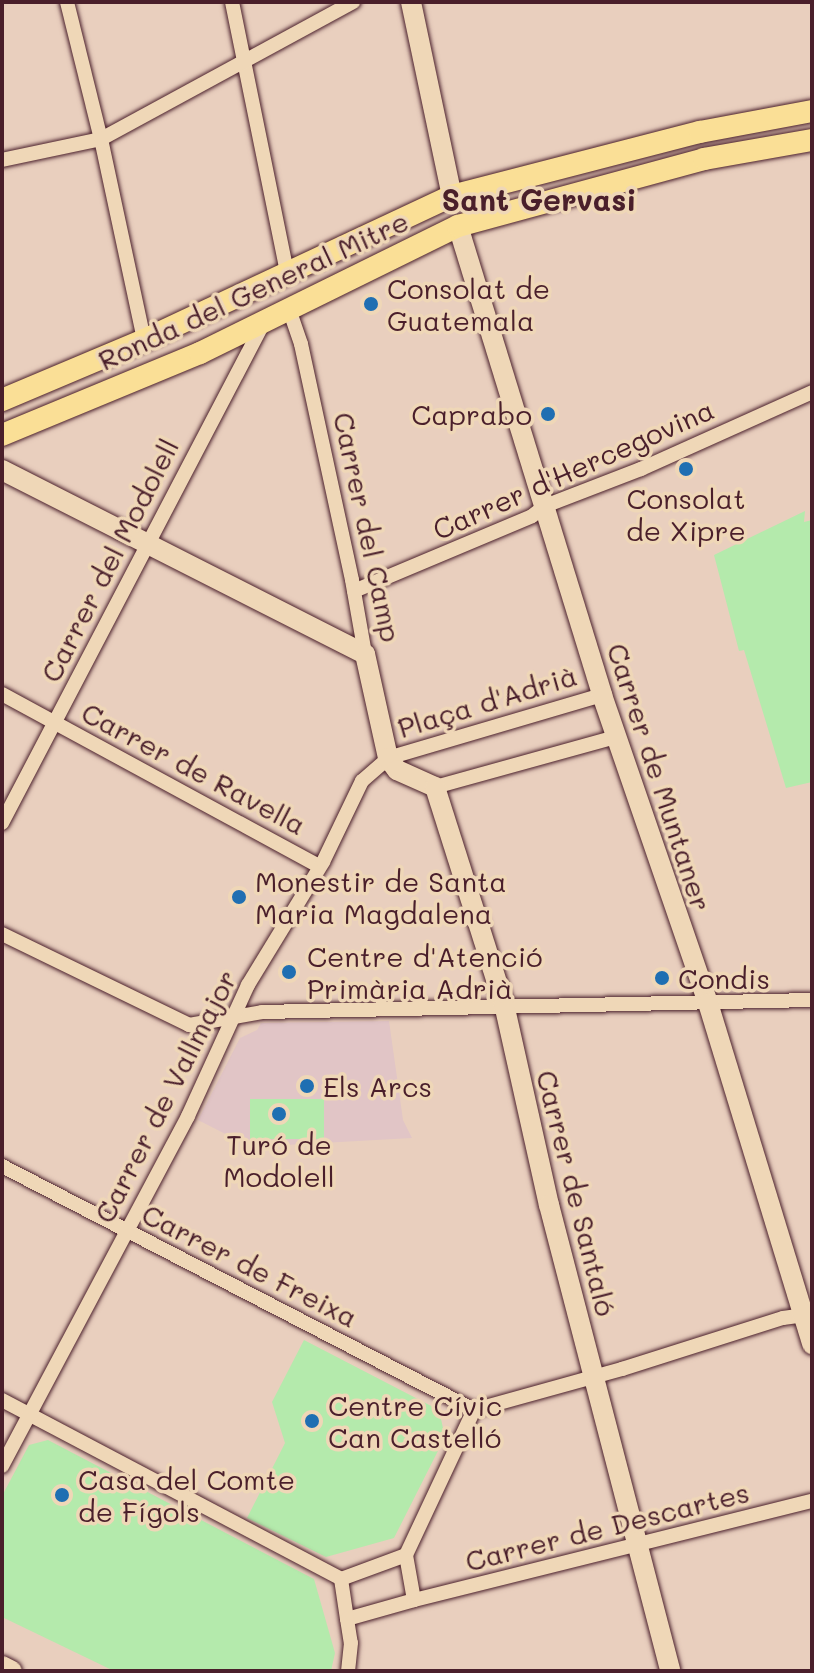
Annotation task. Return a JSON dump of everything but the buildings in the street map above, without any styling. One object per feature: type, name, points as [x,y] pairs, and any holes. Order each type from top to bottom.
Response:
[{"type":"main road","name":"Ronda del General Mitre","points":[[2,400],[144,340],[452,196],[700,132],[812,111]]},
{"type":"main road","name":"Ronda del General Mitre","points":[[2,435],[192,357],[458,226],[704,159],[812,140]]},
{"type":"main road","points":[[452,196],[458,226]]},
{"type":"street","points":[[67,2],[101,139],[144,340]]},
{"type":"street","points":[[232,2],[287,273]]},
{"type":"street","points":[[2,160],[101,139],[353,2]]},
{"type":"street","points":[[411,2],[452,196]]},
{"type":"street","name":"Carrer de Muntaner","points":[[458,226],[615,737],[708,1003],[808,1315],[812,1344]]},
{"type":"street","name":"Carrer del Camp","points":[[289,309],[301,344],[388,758]]},
{"type":"street","name":"Carrer del Modolell","points":[[2,823],[264,322]]},
{"type":"street","name":"Carrer d'Hercegovina","points":[[354,591],[532,516],[545,506],[641,469],[812,392]]},
{"type":"street","points":[[2,470],[365,654]]},
{"type":"street","name":"Carrer de Ravella","points":[[2,694],[319,866]]},
{"type":"street","name":"Plaça d'Adrià","points":[[388,758],[602,695]]},
{"type":"street","points":[[388,758],[397,770],[435,787],[615,737]]},
{"type":"street","name":"Carrer de Vallmajor","points":[[2,1466],[188,1116],[233,1018],[319,866],[362,781],[388,758]]},
{"type":"street","name":"Carrer de Santaló","points":[[435,787],[504,1004],[549,1205],[670,1671]]},
{"type":"street","points":[[2,934],[189,1025],[262,1012],[683,1000],[708,1003],[812,1000]]},
{"type":"street","name":"Carrer de Freixa","points":[[2,1166],[474,1410]]},
{"type":"street","points":[[414,1600],[406,1555],[474,1410],[595,1377],[783,1318],[808,1315]]},
{"type":"street","points":[[2,1400],[341,1579],[406,1555]]},
{"type":"street","name":"Carrer de Descartes","points":[[347,1619],[812,1501]]},
{"type":"street","points":[[341,1579],[351,1643],[348,1671]]},
{"type":"street","points":[[2,1666],[12,1671]]},
{"type":"shaded area","name":"Els Arcs","points":[[389,1021],[403,1120],[412,1138],[251,1147],[198,1120],[240,1038],[257,1030],[261,1023]]},
{"type":"green space","points":[[805,511],[804,522],[812,520],[812,782],[786,788],[744,650],[739,651],[714,555]]},
{"type":"green space","points":[[250,1099],[324,1099],[324,1139],[250,1139]]},
{"type":"green space","points":[[304,1340],[439,1410],[445,1437],[394,1538],[326,1557],[247,1518],[285,1443],[272,1402]]},
{"type":"green space","points":[[48,1440],[314,1579],[335,1653],[331,1671],[114,1671],[2,1617],[2,1496],[29,1445]]},
{"type":"place","name":"Consolat de Guatemala","points":[[371,304]]},
{"type":"place","name":"Caprabo","points":[[548,414]]},
{"type":"place","name":"Consolat de Xipre","points":[[686,469]]},
{"type":"place","name":"Monestir de Santa Maria Magdalena","points":[[239,897]]},
{"type":"place","name":"Centre d'Atenció Primària Adrià","points":[[289,972]]},
{"type":"place","name":"Condis","points":[[662,978]]},
{"type":"place","name":"Els Arcs","points":[[307,1086]]},
{"type":"place","name":"Turó de Modolell","points":[[279,1114]]},
{"type":"place","name":"Centre Cívic Can Castelló","points":[[312,1421]]},
{"type":"place","name":"Casa del Comte de Fígols","points":[[62,1495]]},
{"type":"district","name":"Sant Gervasi","points":[[539,199]]}]
